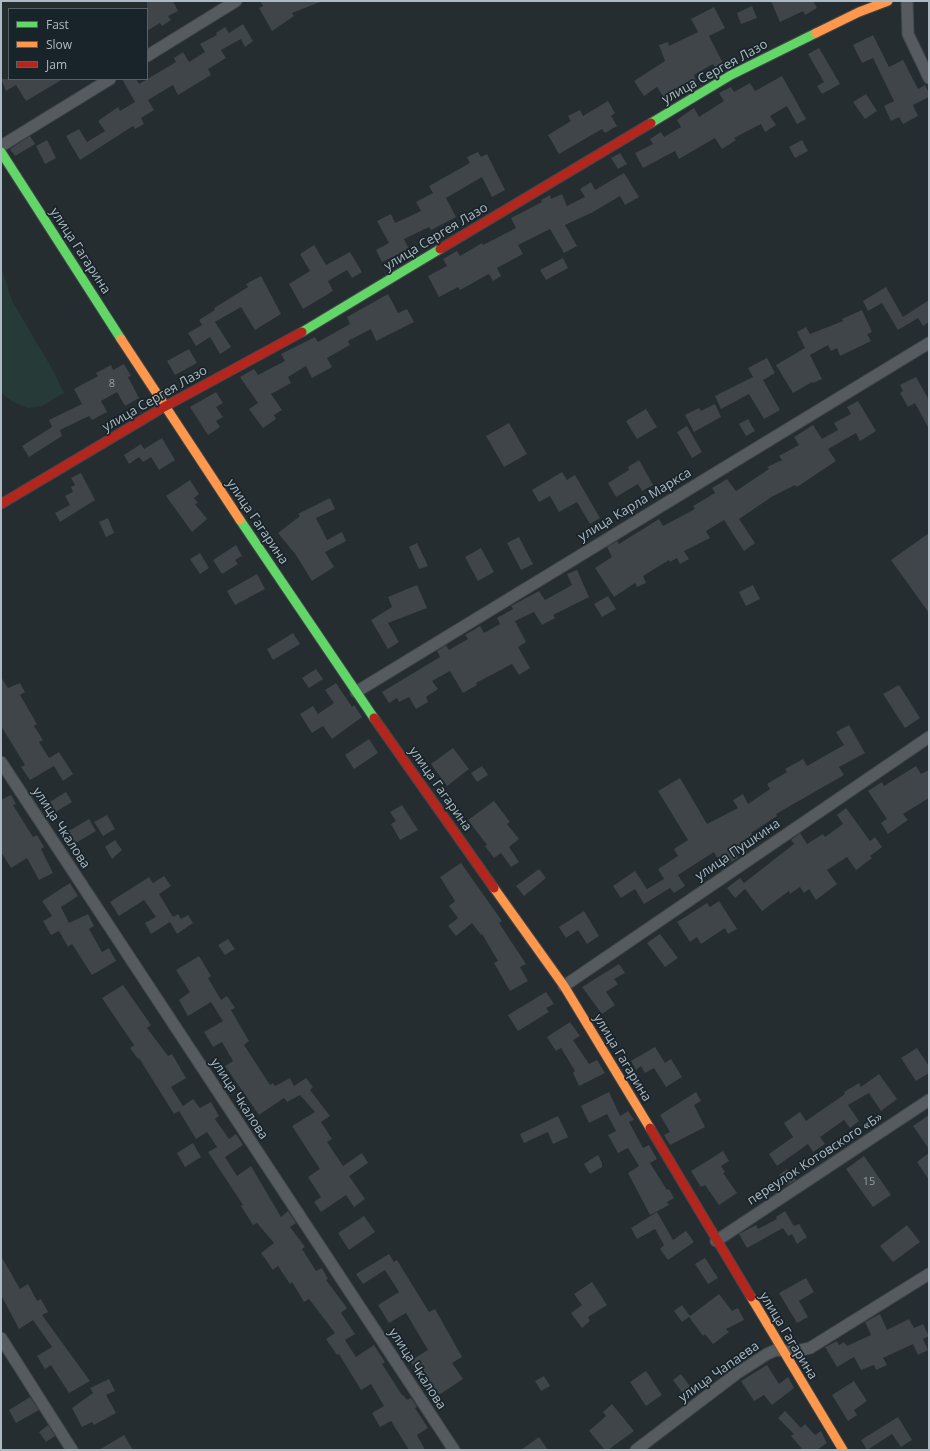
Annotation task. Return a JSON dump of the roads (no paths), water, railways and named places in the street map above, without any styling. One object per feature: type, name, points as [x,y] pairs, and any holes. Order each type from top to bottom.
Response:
[{"type":"street","points":[[148,55],[236,1]]},
{"type":"street","name":"улица Сергея Лазо","points":[[1,504],[164,407],[304,330],[731,75],[859,12],[888,1]]},
{"type":"street","points":[[907,1],[908,34],[929,78]]},
{"type":"street","points":[[1,146],[108,80]]},
{"type":"street","name":"улица Гагарина","points":[[1,152],[164,407],[356,692],[564,986],[762,1318],[784,1350],[805,1388],[843,1450]]},
{"type":"street","name":"улица Карла Маркса","points":[[356,692],[929,343]]},
{"type":"street","name":"улица Пушкина","points":[[564,986],[929,737]]},
{"type":"street","name":"улица Чкалова","points":[[1,762],[454,1450]]},
{"type":"street","name":"переулок Котовского «Б»","points":[[716,1241],[929,1100]]},
{"type":"street","name":"улица Чапаева","points":[[636,1450],[736,1374],[767,1354],[776,1350],[796,1351],[810,1348],[929,1274]]},
{"type":"street","points":[[1,1338],[72,1450]]}]
